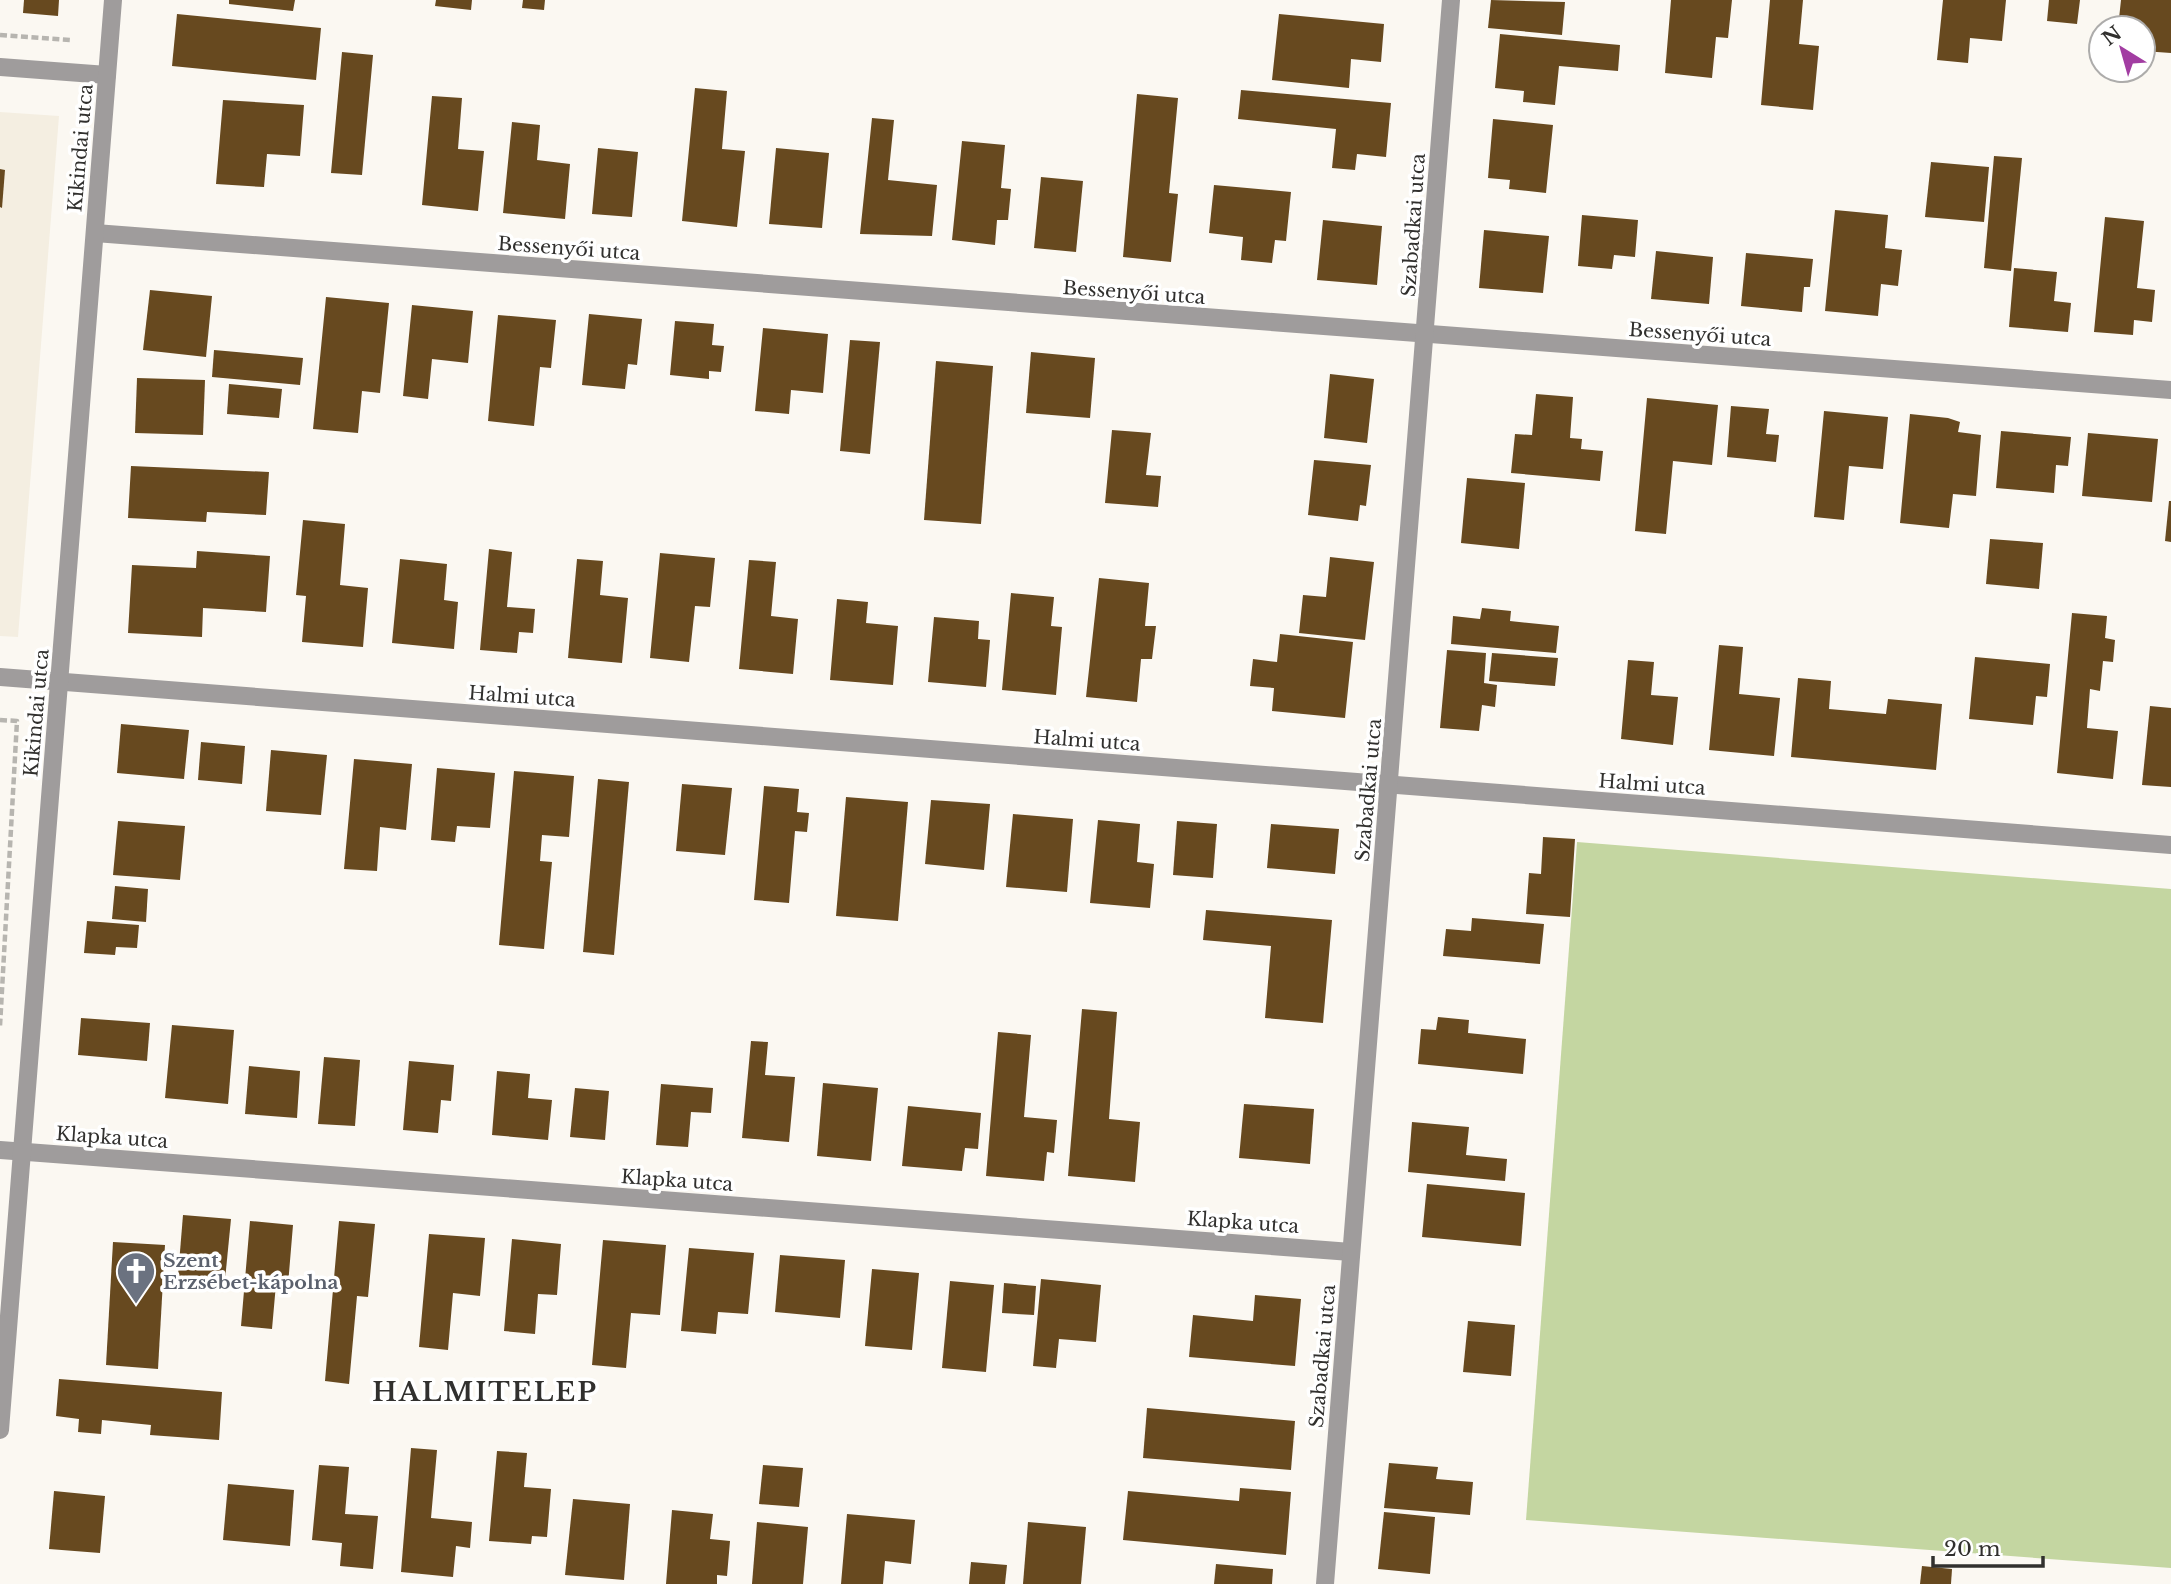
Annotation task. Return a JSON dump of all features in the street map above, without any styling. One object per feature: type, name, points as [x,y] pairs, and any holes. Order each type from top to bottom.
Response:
[{"type":"street","name":"Kikindai utca","points":[[0,1430],[113,0]]},
{"type":"street","name":"Szabadkai utca","points":[[1325,1584],[1451,0]]},
{"type":"street","points":[[0,67],[107,75]]},
{"type":"street","name":"Bessenyői utca","points":[[95,233],[2171,390]]},
{"type":"street","name":"Halmi utca","points":[[0,677],[2171,845]]},
{"type":"street","name":"Klapka utca","points":[[0,1150],[1352,1252]]},
{"type":"path","points":[[0,35],[70,40]]},
{"type":"path","points":[[0,720],[18,722],[0,1026]]},
{"type":"shaded area","points":[[0,112],[59,116],[18,637],[0,636]]},
{"type":"green space","points":[[1577,842],[2171,889],[2171,1568],[1526,1520]]},
{"type":"building","points":[[24,0],[59,0],[58,16],[23,13]]},
{"type":"building","points":[[229,0],[295,0],[293,11],[229,4]]},
{"type":"building","points":[[436,0],[472,0],[471,10],[435,6]]},
{"type":"building","points":[[523,0],[545,0],[544,10],[522,8]]},
{"type":"building","points":[[1491,0],[1565,2],[1562,35],[1488,28]]},
{"type":"building","points":[[1671,0],[1732,0],[1728,38],[1716,37],[1712,78],[1665,73]]},
{"type":"building","points":[[1770,0],[1803,0],[1799,44],[1819,46],[1813,110],[1761,105]]},
{"type":"building","points":[[1943,0],[2006,0],[2002,41],[1970,38],[1968,63],[1937,60]]},
{"type":"building","points":[[2049,0],[2080,0],[2077,24],[2047,21]]},
{"type":"building","points":[[2121,0],[2171,0],[2171,53],[2157,52],[2157,14],[2120,14]]},
{"type":"building","points":[[177,14],[321,28],[316,80],[172,66]]},
{"type":"building","points":[[1279,14],[1384,24],[1381,62],[1351,59],[1349,88],[1272,80]]},
{"type":"building","points":[[1500,34],[1620,45],[1618,71],[1559,66],[1555,105],[1523,102],[1524,91],[1495,88]]},
{"type":"building","points":[[342,52],[373,55],[362,175],[331,173]]},
{"type":"building","points":[[695,88],[727,91],[722,149],[745,151],[737,227],[682,221]]},
{"type":"building","points":[[1241,90],[1391,103],[1386,157],[1357,154],[1355,170],[1332,168],[1336,129],[1238,119]]},
{"type":"building","points":[[1137,94],[1178,98],[1169,193],[1178,194],[1171,262],[1123,257]]},
{"type":"building","points":[[432,96],[462,98],[458,149],[484,151],[478,211],[422,205]]},
{"type":"building","points":[[223,100],[304,105],[300,156],[267,154],[264,187],[216,184]]},
{"type":"building","points":[[872,118],[894,120],[888,180],[937,185],[932,236],[860,234]]},
{"type":"building","points":[[1493,119],[1553,125],[1546,193],[1509,189],[1510,180],[1488,178]]},
{"type":"building","points":[[512,122],[540,125],[537,160],[570,164],[565,219],[503,213]]},
{"type":"building","points":[[962,141],[1005,145],[1001,188],[1011,189],[1008,220],[997,220],[995,245],[952,240]]},
{"type":"building","points":[[598,148],[638,152],[632,217],[592,214]]},
{"type":"building","points":[[776,148],[829,153],[822,228],[769,224]]},
{"type":"building","points":[[1994,156],[2022,158],[2011,271],[1984,268]]},
{"type":"building","points":[[1931,162],[1989,167],[1984,222],[1925,217]]},
{"type":"building","points":[[0,169],[5,170],[2,208],[0,207]]},
{"type":"building","points":[[1041,177],[1083,181],[1076,252],[1034,248]]},
{"type":"building","points":[[1214,185],[1291,192],[1286,241],[1275,240],[1272,263],[1241,260],[1243,237],[1209,233]]},
{"type":"building","points":[[1835,210],[1888,215],[1885,248],[1902,250],[1898,286],[1881,284],[1878,316],[1825,311]]},
{"type":"building","points":[[1582,215],[1638,220],[1635,257],[1614,255],[1612,269],[1578,266]]},
{"type":"building","points":[[2105,217],[2144,221],[2137,288],[2155,290],[2152,322],[2134,320],[2133,335],[2094,332]]},
{"type":"building","points":[[1323,220],[1382,226],[1377,285],[1317,280]]},
{"type":"building","points":[[1484,230],[1549,236],[1543,293],[1479,288]]},
{"type":"building","points":[[1656,251],[1713,257],[1709,304],[1651,299]]},
{"type":"building","points":[[1746,253],[1813,259],[1810,287],[1804,287],[1802,312],[1741,306]]},
{"type":"building","points":[[2014,268],[2057,272],[2054,301],[2071,303],[2068,332],[2009,327]]},
{"type":"building","points":[[150,290],[212,296],[206,357],[143,350]]},
{"type":"building","points":[[326,297],[389,303],[380,393],[362,391],[358,433],[313,429]]},
{"type":"building","points":[[412,305],[473,311],[468,363],[432,359],[428,399],[403,396]]},
{"type":"building","points":[[589,314],[642,319],[637,365],[628,364],[625,389],[582,385]]},
{"type":"building","points":[[498,315],[556,320],[551,368],[540,367],[534,426],[488,421]]},
{"type":"building","points":[[675,321],[714,324],[712,345],[724,346],[721,372],[709,371],[709,379],[670,375]]},
{"type":"building","points":[[763,328],[828,334],[823,393],[791,390],[789,414],[755,411]]},
{"type":"building","points":[[850,340],[880,342],[870,454],[840,451]]},
{"type":"building","points":[[214,350],[303,358],[300,385],[212,377]]},
{"type":"building","points":[[1031,352],[1095,358],[1090,418],[1026,413]]},
{"type":"building","points":[[936,361],[993,366],[981,524],[924,520]]},
{"type":"building","points":[[1330,374],[1374,379],[1367,443],[1324,438]]},
{"type":"building","points":[[137,378],[205,380],[203,435],[135,433]]},
{"type":"building","points":[[229,384],[282,389],[279,418],[227,414]]},
{"type":"building","points":[[1536,394],[1573,397],[1570,438],[1582,439],[1581,449],[1603,451],[1600,481],[1511,473],[1515,434],[1532,435]]},
{"type":"building","points":[[1647,398],[1718,405],[1712,465],[1673,461],[1666,534],[1635,531]]},
{"type":"building","points":[[1731,406],[1769,409],[1766,434],[1779,435],[1776,462],[1727,457]]},
{"type":"building","points":[[1824,411],[1888,417],[1883,469],[1849,466],[1844,520],[1814,517]]},
{"type":"building","points":[[1910,414],[1948,418],[1960,422],[1958,432],[1981,435],[1976,496],[1953,494],[1949,528],[1900,523]]},
{"type":"building","points":[[1112,430],[1151,433],[1146,475],[1161,476],[1158,507],[1105,503]]},
{"type":"building","points":[[2001,431],[2071,437],[2068,466],[2056,465],[2054,493],[1996,488]]},
{"type":"building","points":[[2088,433],[2158,439],[2152,502],[2082,496]]},
{"type":"building","points":[[1314,460],[1371,465],[1366,506],[1360,505],[1358,521],[1308,515]]},
{"type":"building","points":[[131,466],[269,472],[266,515],[207,512],[206,522],[128,518]]},
{"type":"building","points":[[1467,478],[1525,483],[1519,549],[1461,543]]},
{"type":"building","points":[[2171,501],[2171,542],[2165,541]]},
{"type":"building","points":[[303,520],[345,524],[340,585],[368,588],[363,647],[302,642],[306,596],[296,595]]},
{"type":"building","points":[[1990,539],[2043,543],[2039,589],[1986,584]]},
{"type":"building","points":[[489,549],[512,552],[507,607],[535,609],[533,633],[519,632],[517,653],[480,650]]},
{"type":"building","points":[[197,551],[270,556],[266,612],[203,608],[202,637],[128,633],[132,565],[196,568]]},
{"type":"building","points":[[660,553],[715,558],[710,607],[695,606],[689,662],[650,658]]},
{"type":"building","points":[[1330,557],[1374,562],[1365,640],[1299,633],[1303,595],[1326,597]]},
{"type":"building","points":[[400,559],[447,564],[444,600],[458,602],[454,649],[392,643]]},
{"type":"building","points":[[577,559],[603,561],[600,595],[628,598],[622,663],[568,658]]},
{"type":"building","points":[[749,560],[776,562],[771,616],[798,619],[793,674],[739,669]]},
{"type":"building","points":[[1099,578],[1149,583],[1145,626],[1156,626],[1152,659],[1141,659],[1137,702],[1086,697]]},
{"type":"building","points":[[1011,593],[1054,597],[1051,626],[1062,627],[1056,695],[1002,690]]},
{"type":"building","points":[[837,599],[868,602],[866,623],[898,626],[893,685],[830,680]]},
{"type":"building","points":[[1482,608],[1511,611],[1510,621],[1559,626],[1556,653],[1451,644],[1453,616],[1480,619]]},
{"type":"building","points":[[2072,613],[2107,616],[2105,638],[2115,640],[2113,662],[2103,661],[2100,691],[2090,689],[2087,728],[2118,731],[2113,779],[2057,773]]},
{"type":"building","points":[[934,617],[979,621],[978,639],[990,640],[986,687],[928,682]]},
{"type":"building","points":[[1280,634],[1353,642],[1345,718],[1272,711],[1274,688],[1250,686],[1253,659],[1277,662]]},
{"type":"building","points":[[1719,645],[1743,647],[1739,694],[1780,698],[1774,756],[1709,750]]},
{"type":"building","points":[[1447,650],[1486,653],[1484,683],[1497,685],[1495,707],[1482,705],[1479,731],[1440,728]]},
{"type":"building","points":[[1492,653],[1558,658],[1555,686],[1489,681]]},
{"type":"building","points":[[1975,657],[2050,664],[2047,697],[2036,696],[2033,725],[1969,719]]},
{"type":"building","points":[[1628,660],[1654,662],[1651,695],[1678,697],[1673,745],[1621,739]]},
{"type":"building","points":[[1798,678],[1831,681],[1829,709],[1886,714],[1888,699],[1942,704],[1936,770],[1791,757]]},
{"type":"building","points":[[2150,706],[2171,708],[2171,787],[2142,785]]},
{"type":"building","points":[[121,724],[189,730],[184,779],[117,773]]},
{"type":"building","points":[[201,742],[245,746],[242,784],[198,780]]},
{"type":"building","points":[[271,750],[327,755],[321,815],[266,811]]},
{"type":"building","points":[[354,759],[412,764],[406,830],[380,827],[377,871],[344,869]]},
{"type":"building","points":[[437,768],[495,773],[490,828],[457,826],[455,842],[431,840]]},
{"type":"building","points":[[514,771],[574,776],[569,837],[542,835],[540,861],[552,862],[544,949],[499,945]]},
{"type":"building","points":[[598,779],[629,782],[614,955],[583,952]]},
{"type":"building","points":[[682,784],[732,788],[725,855],[676,851]]},
{"type":"building","points":[[764,786],[799,789],[797,812],[809,813],[807,832],[795,831],[789,903],[754,900]]},
{"type":"building","points":[[846,797],[908,802],[898,921],[836,916]]},
{"type":"building","points":[[931,800],[990,804],[984,870],[925,864]]},
{"type":"building","points":[[1013,814],[1073,819],[1067,892],[1006,887]]},
{"type":"building","points":[[1098,820],[1140,824],[1137,862],[1154,864],[1150,908],[1090,903]]},
{"type":"building","points":[[118,821],[185,826],[180,880],[113,875]]},
{"type":"building","points":[[1177,821],[1217,824],[1213,878],[1173,875]]},
{"type":"building","points":[[1271,824],[1339,829],[1335,874],[1267,868]]},
{"type":"building","points":[[1543,837],[1575,839],[1570,917],[1526,914],[1529,873],[1541,874]]},
{"type":"building","points":[[115,886],[148,889],[146,922],[112,919]]},
{"type":"building","points":[[1206,910],[1332,920],[1323,1023],[1265,1018],[1271,946],[1203,940]]},
{"type":"building","points":[[1472,918],[1544,924],[1540,964],[1443,956],[1446,929],[1471,931]]},
{"type":"building","points":[[87,921],[139,925],[137,948],[116,947],[115,955],[84,953]]},
{"type":"building","points":[[1082,1009],[1117,1012],[1109,1119],[1140,1122],[1135,1182],[1068,1176]]},
{"type":"building","points":[[1438,1017],[1469,1020],[1468,1033],[1526,1039],[1523,1074],[1418,1064],[1421,1029],[1436,1030]]},
{"type":"building","points":[[81,1018],[150,1023],[147,1061],[78,1055]]},
{"type":"building","points":[[172,1025],[234,1030],[228,1104],[165,1098]]},
{"type":"building","points":[[998,1032],[1031,1035],[1024,1117],[1057,1120],[1054,1153],[1047,1152],[1044,1181],[986,1176]]},
{"type":"building","points":[[751,1041],[768,1042],[765,1075],[795,1077],[789,1142],[742,1138]]},
{"type":"building","points":[[324,1057],[360,1060],[355,1126],[318,1124]]},
{"type":"building","points":[[409,1061],[454,1065],[451,1101],[441,1100],[438,1133],[403,1130]]},
{"type":"building","points":[[249,1066],[300,1071],[297,1118],[245,1114]]},
{"type":"building","points":[[497,1071],[530,1074],[528,1098],[552,1100],[548,1140],[492,1135]]},
{"type":"building","points":[[823,1083],[878,1088],[871,1161],[817,1156]]},
{"type":"building","points":[[661,1084],[713,1088],[711,1113],[691,1112],[688,1147],[656,1145]]},
{"type":"building","points":[[575,1088],[609,1091],[605,1140],[570,1137]]},
{"type":"building","points":[[1244,1104],[1314,1109],[1310,1164],[1239,1158]]},
{"type":"building","points":[[908,1106],[981,1113],[978,1149],[965,1148],[962,1171],[902,1166]]},
{"type":"building","points":[[1412,1122],[1469,1127],[1466,1155],[1507,1159],[1505,1181],[1408,1172]]},
{"type":"building","points":[[1427,1184],[1525,1193],[1521,1246],[1422,1237]]},
{"type":"building","points":[[183,1215],[231,1219],[225,1280],[178,1276]]},
{"type":"building","points":[[250,1221],[293,1225],[288,1285],[276,1284],[272,1329],[241,1326]]},
{"type":"building","points":[[339,1221],[375,1224],[368,1297],[357,1296],[349,1384],[325,1381]]},
{"type":"building","points":[[429,1234],[485,1238],[480,1296],[453,1293],[448,1350],[419,1347]]},
{"type":"building","points":[[512,1239],[561,1244],[557,1295],[538,1294],[535,1334],[504,1331]]},
{"type":"building","points":[[603,1240],[666,1245],[660,1315],[631,1313],[626,1368],[592,1365]]},
{"type":"building","name":"Szent Erzsébet-kápolna","points":[[113,1242],[165,1245],[158,1369],[106,1365]]},
{"type":"building","points":[[689,1248],[754,1253],[748,1314],[718,1312],[716,1334],[681,1331]]},
{"type":"building","points":[[780,1255],[845,1260],[840,1318],[775,1312]]},
{"type":"building","points":[[872,1269],[919,1273],[912,1350],[865,1346]]},
{"type":"building","points":[[1041,1279],[1101,1285],[1096,1342],[1059,1339],[1056,1368],[1033,1366]]},
{"type":"building","points":[[950,1281],[994,1285],[986,1372],[942,1368]]},
{"type":"building","points":[[1004,1283],[1036,1286],[1034,1315],[1002,1313]]},
{"type":"building","points":[[1255,1295],[1301,1299],[1295,1366],[1189,1357],[1193,1315],[1253,1321]]},
{"type":"building","points":[[1468,1321],[1515,1325],[1511,1376],[1463,1372]]},
{"type":"building","points":[[59,1379],[222,1392],[219,1440],[150,1435],[151,1425],[102,1420],[101,1434],[78,1432],[79,1419],[56,1416]]},
{"type":"building","points":[[1147,1408],[1295,1421],[1291,1470],[1143,1458]]},
{"type":"building","points":[[411,1448],[437,1450],[431,1518],[472,1522],[470,1548],[456,1546],[453,1577],[401,1572]]},
{"type":"building","points":[[497,1451],[527,1453],[524,1487],[551,1489],[547,1537],[532,1536],[531,1544],[489,1541]]},
{"type":"building","points":[[1389,1463],[1438,1467],[1436,1479],[1473,1482],[1470,1515],[1384,1508]]},
{"type":"building","points":[[319,1465],[349,1467],[345,1514],[378,1516],[373,1569],[340,1566],[342,1543],[312,1540]]},
{"type":"building","points":[[763,1465],[803,1468],[799,1507],[759,1504]]},
{"type":"building","points":[[228,1484],[294,1490],[290,1546],[223,1540]]},
{"type":"building","points":[[1240,1488],[1291,1492],[1286,1555],[1123,1540],[1128,1491],[1239,1501]]},
{"type":"building","points":[[54,1491],[105,1496],[100,1553],[49,1549]]},
{"type":"building","points":[[573,1499],[630,1504],[624,1580],[565,1575]]},
{"type":"building","points":[[672,1510],[713,1514],[710,1539],[730,1541],[727,1576],[717,1575],[717,1584],[666,1584]]},
{"type":"building","points":[[1384,1512],[1435,1517],[1430,1574],[1378,1569]]},
{"type":"building","points":[[847,1514],[915,1520],[911,1564],[885,1561],[883,1584],[841,1584]]},
{"type":"building","points":[[757,1522],[808,1527],[803,1584],[752,1584]]},
{"type":"building","points":[[1028,1522],[1086,1527],[1081,1584],[1023,1584]]},
{"type":"building","points":[[971,1562],[1007,1565],[1005,1584],[969,1584]]},
{"type":"building","points":[[1216,1564],[1273,1569],[1272,1584],[1214,1584]]},
{"type":"building","points":[[1922,1566],[1952,1569],[1951,1584],[1920,1584]]},
{"type":"place","name":"Szent Erzsébet-kápolna","points":[[136,1305]]},
{"type":"district","name":"HALMITELEP","points":[[485,1392]]}]
